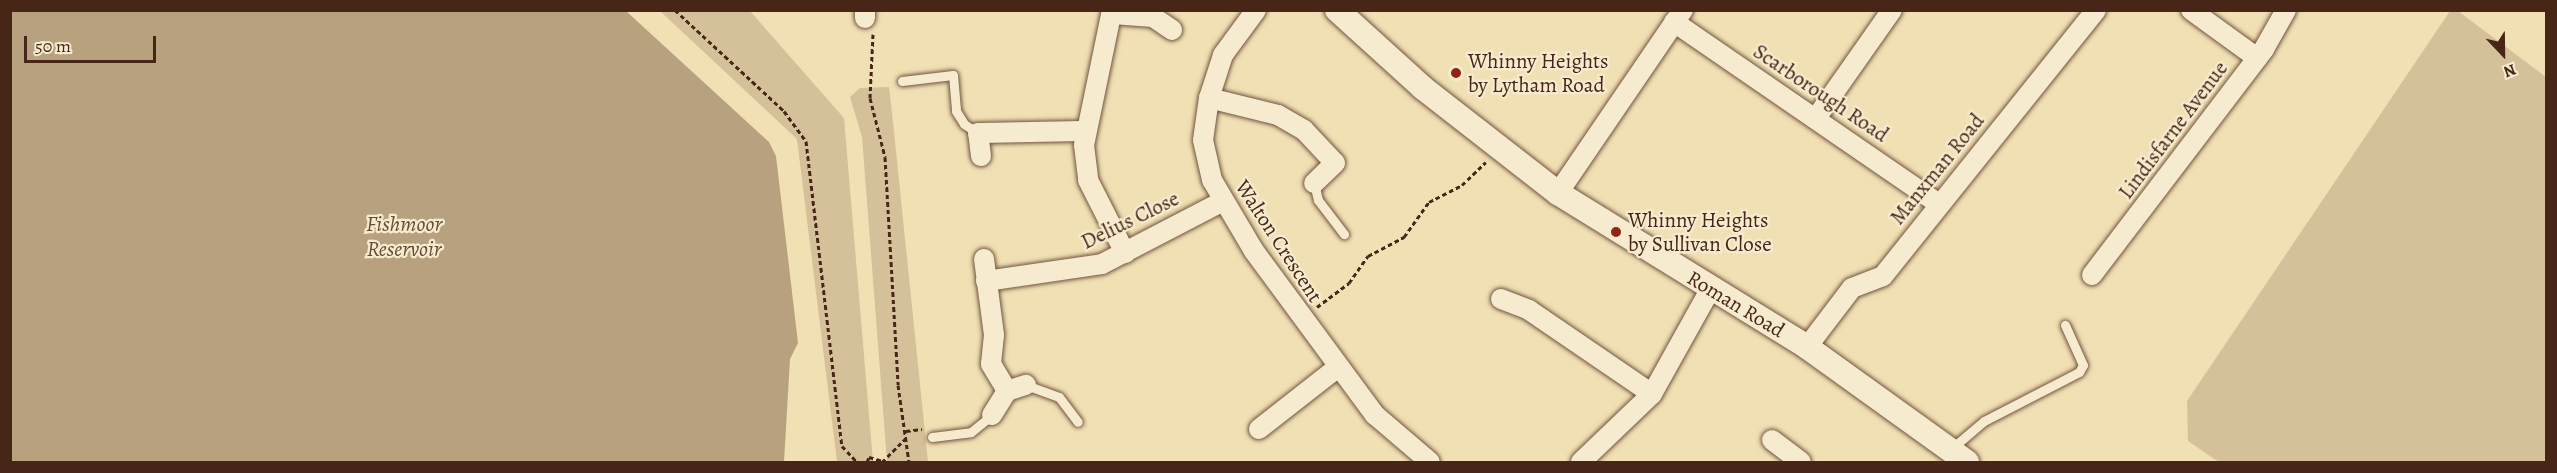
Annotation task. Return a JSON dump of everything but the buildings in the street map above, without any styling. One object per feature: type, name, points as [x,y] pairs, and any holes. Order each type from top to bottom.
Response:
[{"type":"street","name":"Walton Crescent","points":[[1257,10],[1223,55],[1209,98],[1203,140],[1221,202],[1301,318],[1375,416],[1430,462]]},
{"type":"street","name":"Roman Road","points":[[1337,10],[1501,149],[1558,193],[1710,290],[1807,347],[1958,456]]},
{"type":"street","points":[[1815,118],[1892,10]]},
{"type":"street","name":"Manxman Road","points":[[1807,347],[1852,288],[1883,276],[2096,10]]},
{"type":"street","points":[[2191,10],[2256,58]]},
{"type":"street","name":"Lindisfarne Avenue","points":[[2092,275],[2256,58],[2286,10]]},
{"type":"street","points":[[1125,253],[1088,180],[1084,131],[1113,12],[1153,16],[1172,30]]},
{"type":"street","points":[[1558,193],[1678,16]]},
{"type":"street","name":"Scarborough Road","points":[[1678,16],[1815,118],[1939,204]]},
{"type":"street","points":[[1209,98],[1278,115],[1319,143],[1335,163],[1314,183]]},
{"type":"street","points":[[981,156],[978,133],[1084,131]]},
{"type":"street","name":"Delius Close","points":[[986,281],[1084,269],[1125,253],[1221,202]]},
{"type":"street","points":[[984,259],[994,335],[991,364],[1007,391]]},
{"type":"street","points":[[1581,462],[1652,394],[1710,290]]},
{"type":"street","points":[[1501,299],[1529,310],[1652,394]]},
{"type":"street","points":[[1259,429],[1338,368]]},
{"type":"street","points":[[992,415],[1007,391],[1026,385]]},
{"type":"street","points":[[1772,440],[1801,462]]},
{"type":"lane","points":[[902,81],[953,75],[957,111],[964,124],[978,133]]},
{"type":"lane","points":[[1314,183],[1318,200],[1344,234]]},
{"type":"lane","points":[[1958,456],[1984,421],[2079,372],[2083,365],[2065,325]]},
{"type":"lane","points":[[1026,385],[1059,397],[1078,422]]},
{"type":"lane","points":[[932,436],[971,432],[992,415]]},
{"type":"path","points":[[675,10],[784,111],[806,141],[842,446],[857,462]]},
{"type":"path","points":[[865,14],[873,31],[870,98],[885,157],[898,385],[909,462]]},
{"type":"path","points":[[1301,318],[1349,283],[1368,256],[1404,237],[1429,202],[1462,184],[1501,149]]},
{"type":"path","points":[[867,462],[869,457],[884,462],[907,437]]},
{"type":"shaded area","points":[[660,11],[750,11],[844,118],[873,462],[837,462],[797,139]]},
{"type":"shaded area","points":[[2450,11],[2458,11],[2546,77],[2546,462],[2219,462],[2188,441],[2187,401]]},
{"type":"shaded area","points":[[889,87],[928,462],[887,462],[862,137],[850,97],[860,88]]},
{"type":"water","name":"Fishmoor Reservoir","points":[[10,11],[626,11],[769,142],[776,156],[798,343],[790,359],[784,462],[11,462]]},
{"type":"place","name":"Whinny Heights by Lytham Road","points":[[1456,73]]},
{"type":"place","name":"Whinny Heights by Sullivan Close","points":[[1616,232]]}]
